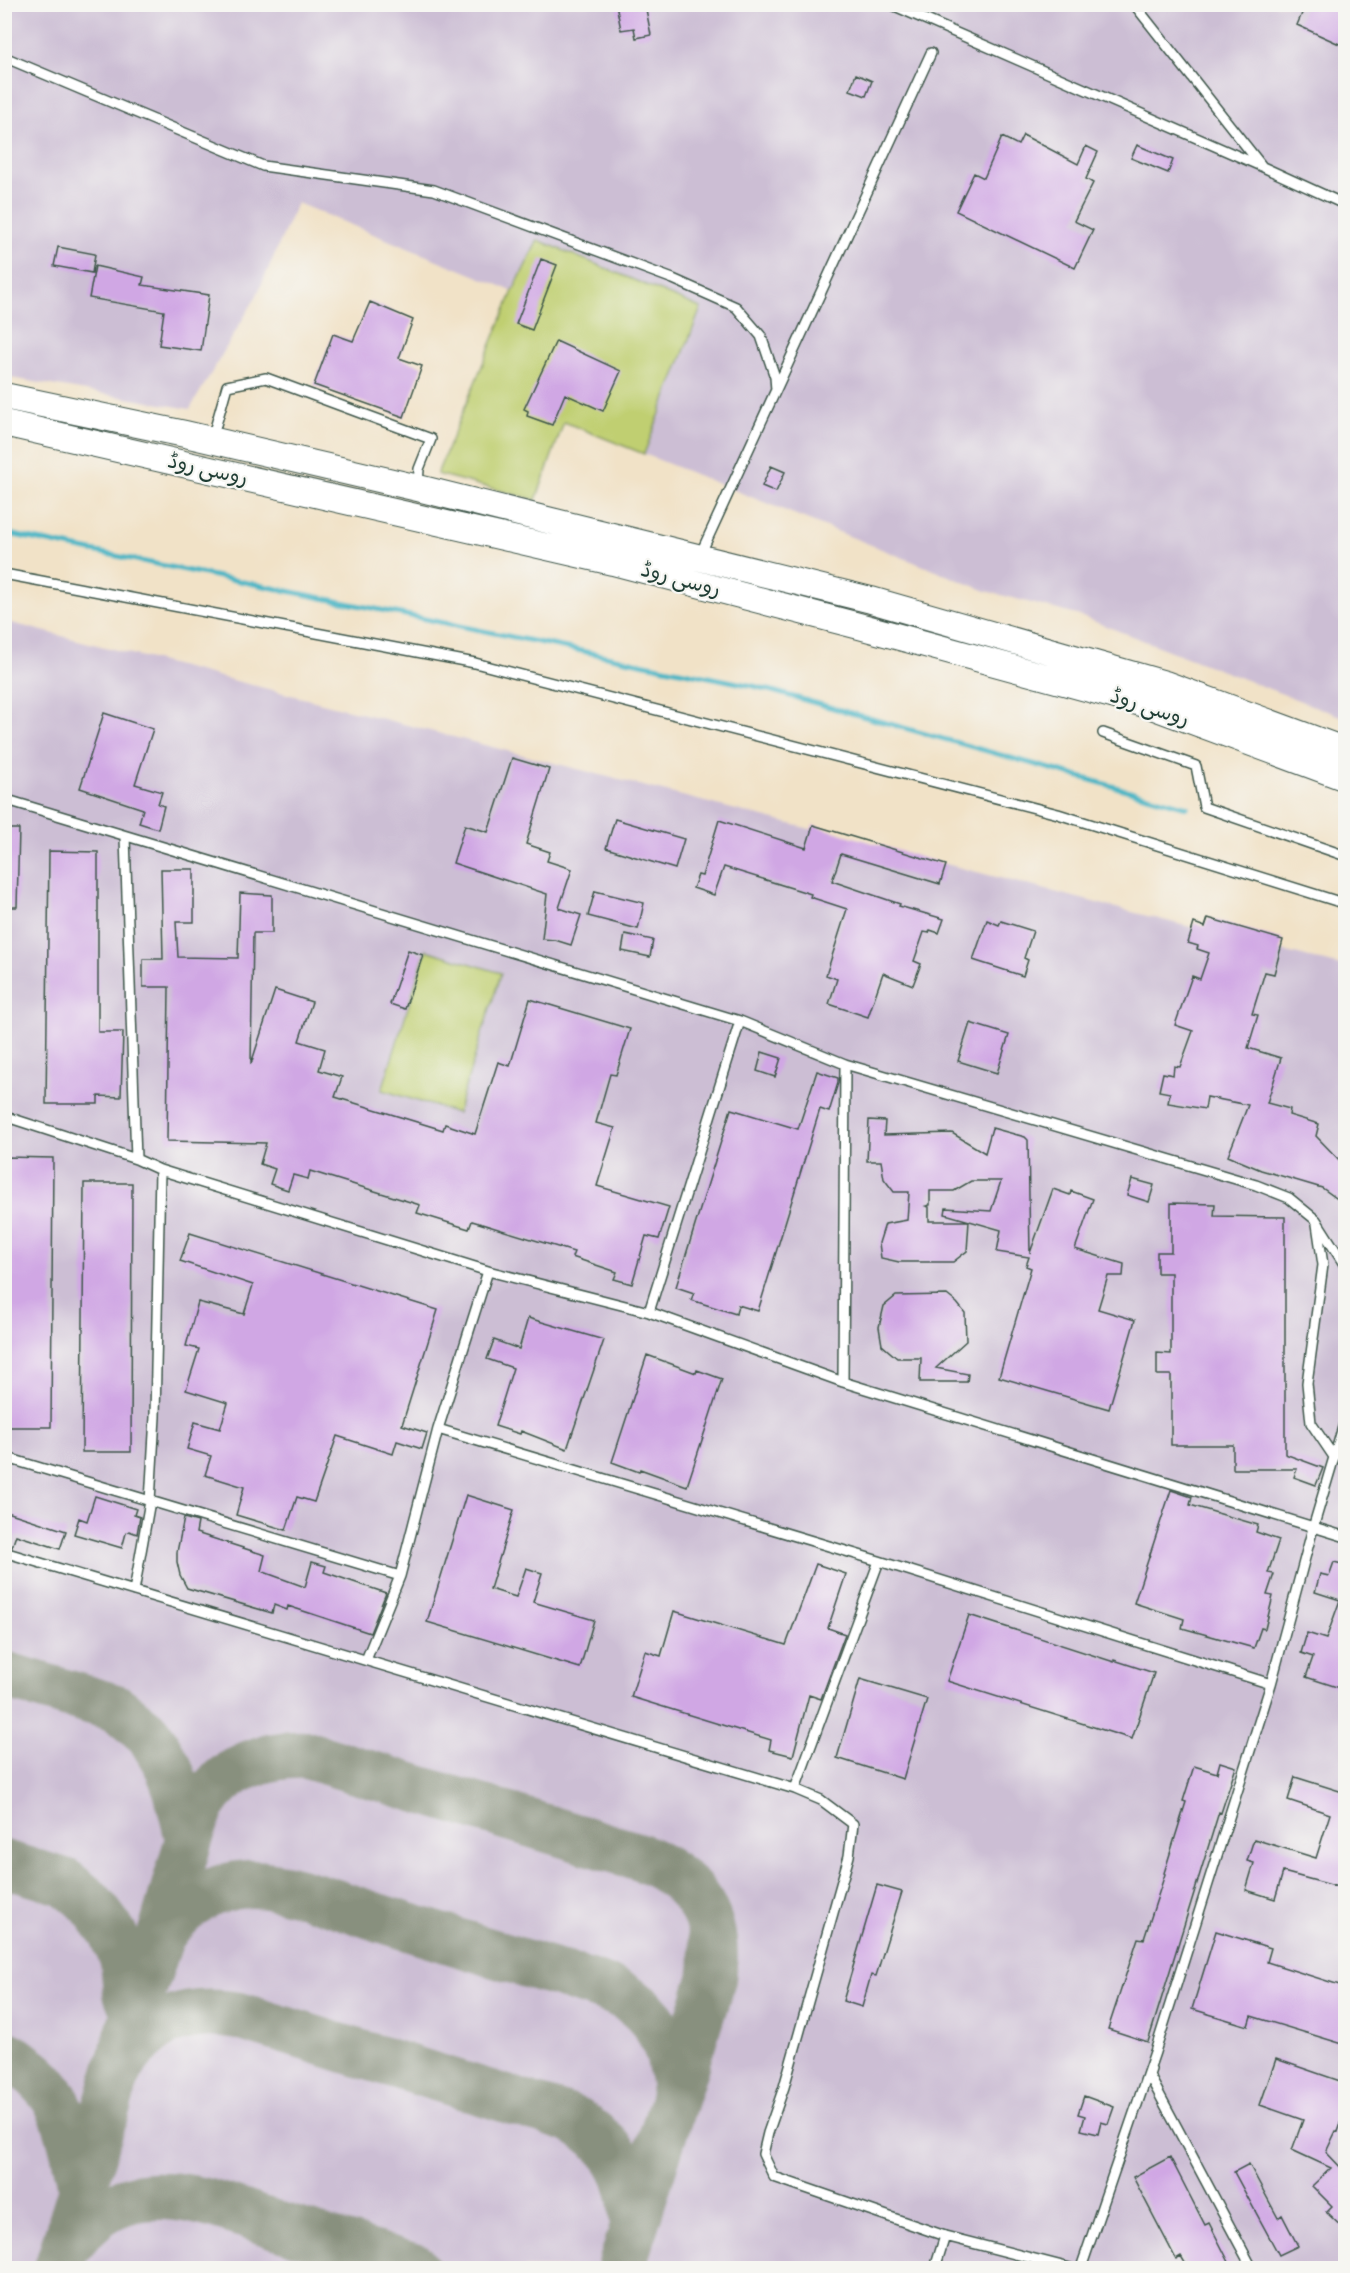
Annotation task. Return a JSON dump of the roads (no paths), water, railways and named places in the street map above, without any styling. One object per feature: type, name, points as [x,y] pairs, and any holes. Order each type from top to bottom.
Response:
[{"type":"main road","name":"روسی روڈ","points":[[4,396],[211,440],[418,488],[871,600],[1166,684],[1346,751]]},
{"type":"main road","name":"روسی روڈ","points":[[4,423],[614,561],[1152,706],[1346,778]]},
{"type":"main road","points":[[203,468],[211,440]]},
{"type":"lane","points":[[890,4],[1263,167],[1346,206]]},
{"type":"lane","points":[[1134,4],[1263,167]]},
{"type":"lane","points":[[699,557],[931,53]]},
{"type":"lane","points":[[4,57],[263,166],[434,190],[673,279],[735,307],[761,336],[775,376],[776,390]]},
{"type":"lane","points":[[211,440],[227,386],[266,378],[431,438],[419,469],[418,488]]},
{"type":"lane","points":[[4,574],[475,663],[1058,814],[1346,904]]},
{"type":"lane","points":[[1103,733],[1196,766],[1204,807],[1346,856]]},
{"type":"lane","points":[[4,800],[740,1021],[845,1064],[1256,1185],[1289,1198],[1316,1220],[1346,1267]]},
{"type":"lane","points":[[125,837],[136,1159]]},
{"type":"lane","points":[[649,1312],[740,1021]]},
{"type":"lane","points":[[843,1382],[845,1064]]},
{"type":"lane","points":[[4,1116],[136,1159],[160,1170],[488,1271],[649,1312],[843,1382],[1346,1538]]},
{"type":"lane","points":[[134,1591],[150,1501],[155,1417],[160,1170]]},
{"type":"lane","points":[[1316,1220],[1323,1265],[1307,1383],[1311,1423],[1334,1456]]},
{"type":"lane","points":[[366,1660],[400,1576],[438,1429],[488,1271]]},
{"type":"lane","points":[[1081,2268],[1155,2052],[1271,1684],[1312,1528],[1346,1417]]},
{"type":"lane","points":[[438,1429],[879,1561],[1271,1684]]},
{"type":"lane","points":[[4,1456],[400,1576]]},
{"type":"lane","points":[[4,1552],[795,1789],[821,1800],[853,1824],[849,1856],[784,2087],[768,2133],[764,2154],[774,2177],[945,2236],[1070,2268]]},
{"type":"lane","points":[[795,1789],[879,1561]]},
{"type":"lane","points":[[1155,2052],[1149,2075],[1252,2268]]},
{"type":"lane","points":[[935,2268],[945,2236]]},
{"type":"waterway","points":[[4,533],[758,687],[1187,807]]}]
